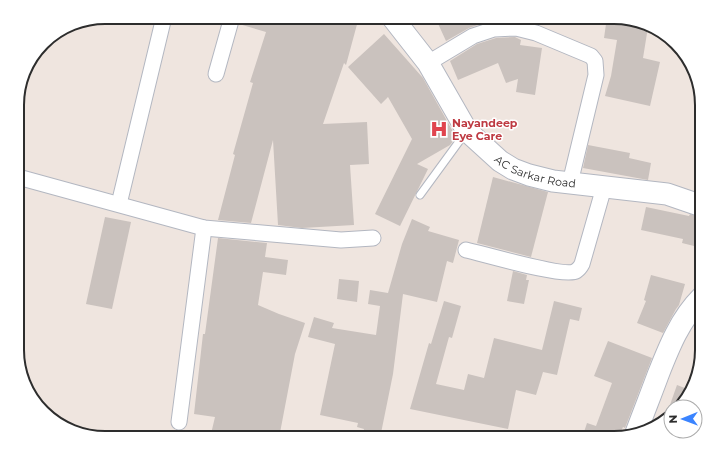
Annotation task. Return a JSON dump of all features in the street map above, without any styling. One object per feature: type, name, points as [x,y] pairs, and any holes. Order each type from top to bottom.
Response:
[{"type":"street","points":[[120,204],[162,24]]},
{"type":"street","points":[[216,74],[230,24]]},
{"type":"street","name":"AC Sarkar Road","points":[[397,24],[428,63],[467,131],[500,161],[513,169],[535,176],[570,183],[667,194],[695,204]]},
{"type":"street","points":[[428,63],[474,36],[494,29],[516,28],[536,33],[591,56],[595,61],[596,75],[570,183]]},
{"type":"street","points":[[24,178],[204,228],[341,240],[373,238]]},
{"type":"street","points":[[466,250],[553,271],[569,273],[576,271],[582,264],[604,187]]},
{"type":"street","points":[[179,422],[204,228]]},
{"type":"street","points":[[638,427],[681,322],[695,304]]},
{"type":"lane","points":[[420,195],[467,131]]},
{"type":"building","points":[[239,24],[357,24],[346,65],[344,63],[323,124],[367,122],[369,164],[350,165],[354,225],[302,228],[278,225],[273,140],[251,223],[218,220],[235,155],[233,154],[253,83],[250,82],[266,32]]},
{"type":"building","points":[[438,24],[480,24],[469,28],[446,41]]},
{"type":"building","points":[[606,24],[624,25],[647,31],[643,58],[660,62],[650,106],[605,96],[611,76],[617,40],[604,38]]},
{"type":"building","points":[[384,34],[423,78],[456,137],[450,145],[417,164],[428,169],[400,226],[375,214],[412,139],[388,97],[381,104],[348,67]]},
{"type":"building","points":[[515,37],[521,40],[520,45],[542,48],[535,95],[516,92],[518,79],[506,83],[498,63],[458,80],[450,61],[477,44],[496,38]]},
{"type":"building","points":[[588,145],[630,153],[629,158],[651,163],[648,180],[583,168]]},
{"type":"building","points":[[493,177],[548,192],[531,257],[477,243]]},
{"type":"building","points":[[646,207],[689,216],[690,214],[695,216],[695,246],[682,243],[683,239],[641,230]]},
{"type":"building","points":[[105,217],[131,222],[112,309],[86,304]]},
{"type":"building","points":[[412,219],[430,227],[428,231],[459,240],[453,263],[447,261],[437,302],[403,294],[393,374],[381,431],[364,431],[364,429],[357,427],[358,423],[320,415],[335,344],[308,337],[314,317],[334,323],[332,328],[376,335],[380,306],[368,304],[370,290],[388,293],[402,244]]},
{"type":"building","points":[[218,238],[267,243],[265,257],[288,260],[286,275],[263,272],[258,305],[305,323],[295,354],[280,431],[212,431],[215,417],[194,414],[203,334],[205,334]]},
{"type":"building","points":[[513,271],[527,275],[526,280],[529,280],[524,304],[507,301]]},
{"type":"building","points":[[651,275],[685,284],[679,305],[663,333],[637,323],[646,301],[644,300]]},
{"type":"building","points":[[339,279],[359,281],[357,302],[337,299]]},
{"type":"building","points":[[444,301],[461,306],[452,338],[449,337],[436,384],[464,390],[468,374],[484,378],[494,338],[542,350],[554,301],[582,308],[579,321],[570,319],[557,375],[543,372],[536,395],[516,390],[508,429],[410,409],[429,343],[431,344]]},
{"type":"building","points":[[608,341],[652,358],[625,428],[623,427],[622,430],[584,431],[587,423],[596,426],[612,383],[594,376]]},
{"type":"building","points":[[677,385],[685,388],[678,399],[672,399]]},
{"type":"place","name":"Nayandeep Eye Care","points":[[439,129]]}]
